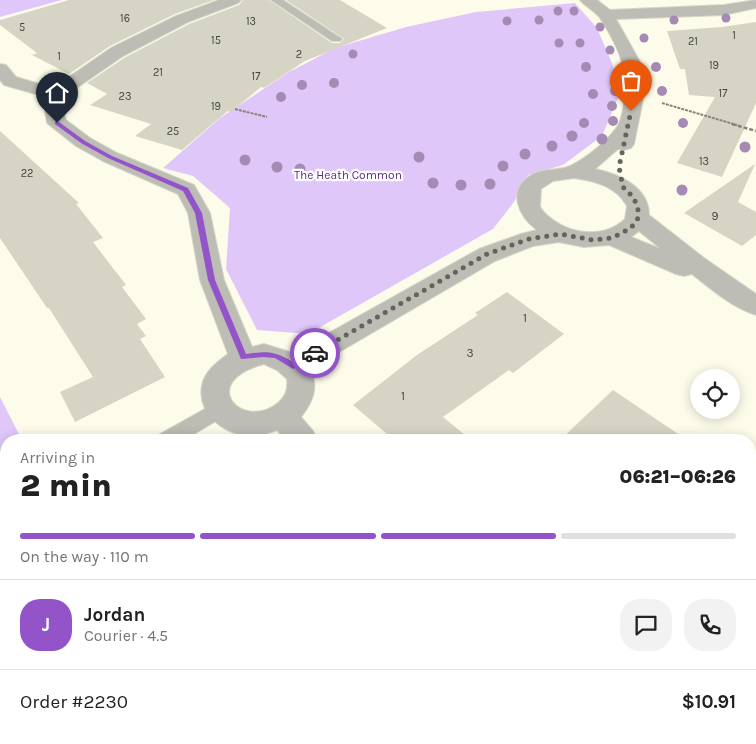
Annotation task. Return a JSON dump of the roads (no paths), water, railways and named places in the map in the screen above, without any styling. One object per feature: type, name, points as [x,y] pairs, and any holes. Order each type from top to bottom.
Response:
[{"type":"street","points":[[233,0],[182,18],[117,52],[56,94],[54,111],[57,123],[76,138],[110,157],[186,190],[199,213],[212,280],[243,357]]},
{"type":"street","points":[[588,0],[606,15],[631,62],[635,94],[621,171],[634,198],[638,210],[638,218],[631,228],[612,238],[593,240],[560,234],[544,226],[531,213],[527,201],[530,190],[534,184],[546,176],[574,172],[593,174],[610,180],[621,171]]},
{"type":"street","points":[[606,15],[724,10],[756,3]]},
{"type":"street","points":[[0,69],[10,81],[56,94]]},
{"type":"street","points":[[574,172],[602,154],[628,127]]},
{"type":"street","points":[[487,254],[531,213]]},
{"type":"street","points":[[638,218],[693,264],[726,288],[756,306]]},
{"type":"street","points":[[293,366],[487,254],[529,239],[560,234]]},
{"type":"street","points":[[612,238],[664,258],[726,288]]},
{"type":"street","points":[[264,354],[277,356],[293,366],[298,373],[301,383],[300,394],[295,404],[283,416],[269,422],[253,424],[238,422],[225,415],[219,409],[214,392],[217,380],[224,369],[243,357],[264,354]]},
{"type":"street","points":[[283,416],[297,434]]},
{"type":"lane","points":[[276,0],[336,39]]},
{"type":"lane","points":[[177,434],[219,409]]},
{"type":"park label","name":"The Heath Common","points":[[348,175]]}]
